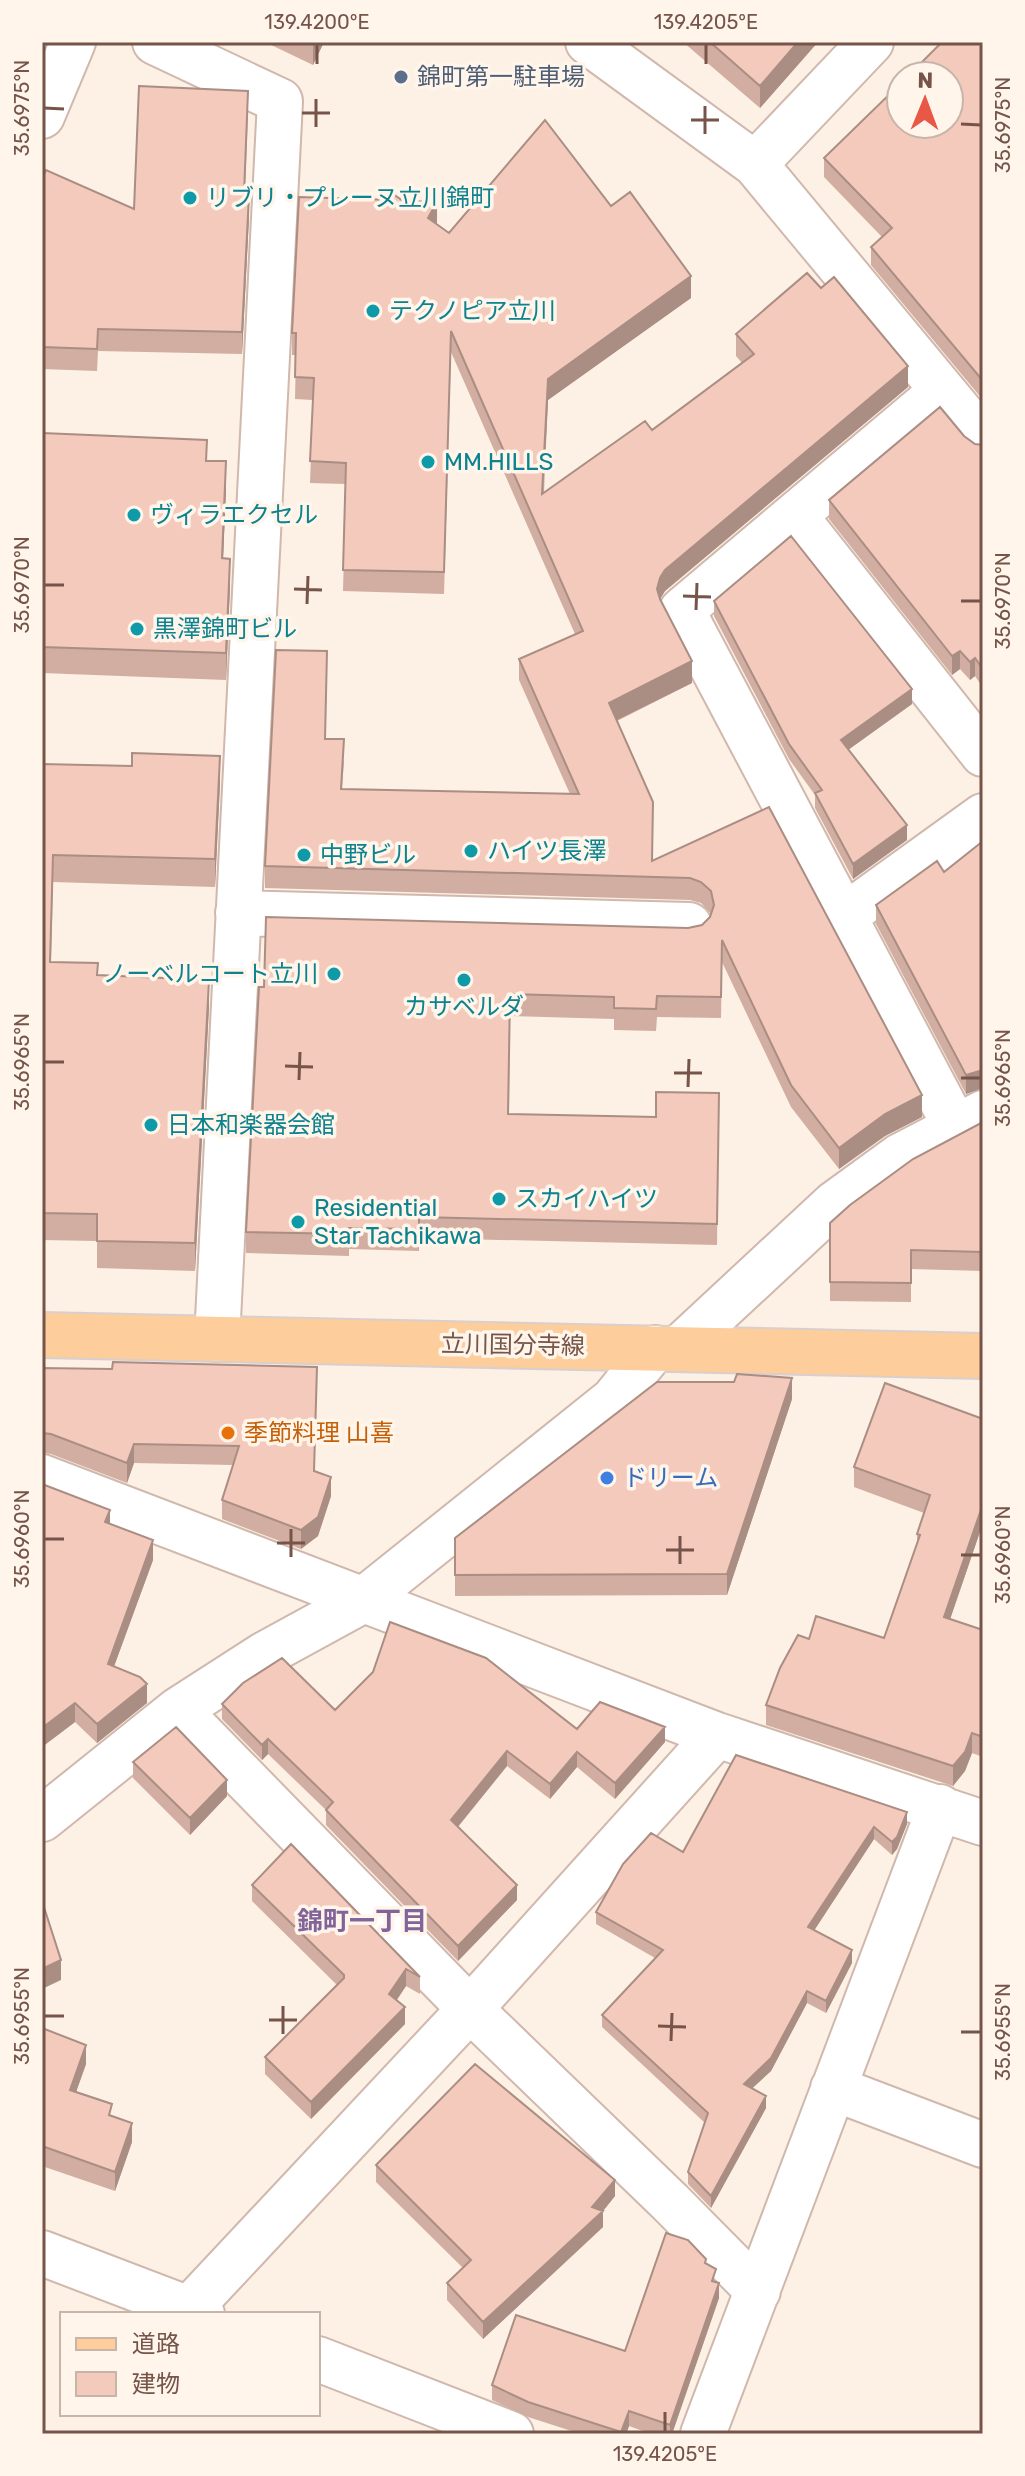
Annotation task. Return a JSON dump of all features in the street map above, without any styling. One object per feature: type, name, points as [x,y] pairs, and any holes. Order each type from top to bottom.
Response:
[{"type":"main road","name":"立川国分寺線","points":[[42,1335],[983,1356]]},
{"type":"street","points":[[42,116],[73,42]]},
{"type":"street","points":[[155,42],[280,101],[217,1339]]},
{"type":"street","points":[[588,42],[755,164],[983,439]]},
{"type":"street","points":[[755,164],[871,42]]},
{"type":"street","points":[[42,1819],[178,1710],[265,1654],[362,1601],[613,1400],[666,1348],[834,1204],[900,1156],[969,1120],[843,917],[682,610],[942,391]]},
{"type":"street","points":[[795,516],[983,754]]},
{"type":"street","points":[[843,917],[983,816]]},
{"type":"street","points":[[238,913],[689,925]]},
{"type":"street","points":[[42,1477],[717,1735],[983,1823]]},
{"type":"street","points":[[178,1710],[470,2009],[758,2291]]},
{"type":"street","points":[[42,2253],[195,2312],[717,1735]]},
{"type":"street","points":[[703,2434],[940,1807]]},
{"type":"street","points":[[833,2088],[983,2145]]},
{"type":"street","points":[[320,2360],[511,2434]]},
{"type":"building","points":[[710,42],[798,42],[760,86]]},
{"type":"building","points":[[942,42],[983,42],[983,381],[871,247],[892,228],[824,158],[885,99],[885,140],[965,140],[965,60],[924,60]]},
{"type":"building","points":[[139,86],[248,91],[244,194],[249,195],[242,332],[98,329],[97,349],[42,347],[42,179],[46,170],[134,209]]},
{"type":"building","points":[[545,120],[611,206],[630,192],[691,276],[548,379],[542,494],[645,421],[652,430],[754,354],[736,334],[807,273],[821,288],[834,277],[908,366],[665,570],[657,589],[692,661],[609,703],[653,802],[652,861],[769,807],[922,1095],[885,1114],[839,1148],[791,1085],[722,940],[721,997],[657,996],[656,1009],[614,1008],[614,997],[510,994],[508,1114],[656,1117],[656,1092],[719,1093],[717,1224],[419,1217],[419,1229],[349,1228],[349,1234],[246,1232],[259,987],[264,987],[266,917],[688,928],[702,925],[710,917],[714,905],[711,891],[690,878],[265,866],[276,650],[327,651],[325,739],[344,739],[341,789],[579,794],[519,659],[583,631],[451,331],[444,572],[343,570],[346,463],[310,461],[314,378],[295,377],[296,333],[292,333],[299,197],[393,200],[389,191],[403,201],[437,202],[428,218],[449,233]]},
{"type":"building","points":[[940,407],[964,436],[975,444],[983,445],[983,669],[975,658],[970,662],[960,651],[952,656],[829,500]]},
{"type":"building","points":[[42,433],[207,440],[206,461],[226,461],[222,558],[230,559],[226,653],[42,647]]},
{"type":"building","points":[[791,536],[912,689],[841,740],[907,825],[853,864],[815,793],[822,790],[789,744],[714,601]]},
{"type":"building","points":[[132,753],[220,756],[215,859],[53,855],[50,962],[98,963],[97,975],[209,980],[195,1243],[97,1241],[97,1214],[42,1213],[42,764],[132,766]]},
{"type":"building","points":[[983,841],[983,1070],[966,1075],[876,905],[937,861],[944,872]]},
{"type":"building","points":[[983,1122],[983,1252],[911,1250],[911,1283],[830,1282],[830,1223],[913,1159]]},
{"type":"building","points":[[113,1362],[317,1367],[314,1471],[331,1477],[318,1517],[301,1530],[222,1500],[239,1446],[134,1444],[127,1463],[42,1433],[42,1368],[112,1369]]},
{"type":"building","points":[[737,1374],[792,1378],[727,1574],[455,1575],[455,1538],[657,1382],[734,1382]]},
{"type":"building","points":[[885,1383],[983,1419],[983,1504],[944,1617],[983,1630],[983,1737],[972,1733],[965,1752],[953,1766],[766,1705],[780,1668],[798,1635],[809,1639],[816,1616],[884,1638],[920,1535],[917,1534],[930,1495],[854,1467]]},
{"type":"building","points":[[42,1484],[110,1510],[105,1522],[153,1540],[108,1664],[140,1677],[147,1684],[97,1724],[75,1703],[42,1728]]},
{"type":"building","points":[[390,1622],[486,1658],[577,1729],[600,1702],[665,1727],[615,1783],[577,1752],[550,1784],[507,1751],[451,1820],[517,1885],[458,1946],[326,1810],[333,1802],[268,1739],[262,1745],[222,1704],[243,1683],[282,1658],[335,1710],[373,1672]]},
{"type":"building","points":[[176,1727],[227,1780],[190,1818],[133,1762]]},
{"type":"building","points":[[736,1755],[907,1812],[892,1842],[874,1827],[808,1927],[852,1950],[826,2001],[807,1991],[771,2058],[744,2084],[766,2096],[711,2196],[688,2172],[708,2113],[602,2015],[663,1950],[596,1912],[623,1864],[651,1833],[683,1852]]},
{"type":"building","points":[[291,1844],[420,1977],[406,1969],[389,1994],[405,2007],[311,2102],[265,2057],[344,1975],[252,1885]]},
{"type":"building","points":[[42,1901],[61,1960],[42,1969]]},
{"type":"building","points":[[42,2028],[86,2045],[70,2090],[112,2104],[109,2115],[132,2123],[115,2172],[42,2146]]},
{"type":"building","points":[[475,2064],[615,2180],[592,2207],[603,2211],[483,2322],[447,2283],[471,2260],[376,2165]]},
{"type":"building","points":[[666,2233],[688,2240],[706,2259],[705,2263],[716,2269],[712,2281],[719,2283],[670,2425],[629,2411],[621,2432],[528,2402],[492,2385],[516,2315],[625,2351]]},
{"type":"place","name":"錦町第一駐車場","points":[[401,77]]},
{"type":"place","name":"リブリ・プレーヌ立川錦町","points":[[190,198]]},
{"type":"place","name":"テクノピア立川","points":[[373,311]]},
{"type":"place","name":"MM.HILLS","points":[[428,462]]},
{"type":"place","name":"ヴィラエクセル","points":[[134,515]]},
{"type":"place","name":"黒澤錦町ビル","points":[[137,629]]},
{"type":"place","name":"ハイツ長澤","points":[[471,851]]},
{"type":"place","name":"中野ビル","points":[[304,855]]},
{"type":"place","name":"ノーベルコート立川","points":[[334,974]]},
{"type":"place","name":"カサベルダ","points":[[464,980]]},
{"type":"place","name":"日本和楽器会館","points":[[151,1125]]},
{"type":"place","name":"スカイハイツ","points":[[499,1199]]},
{"type":"place","name":"Residential Star Tachikawa","points":[[298,1222]]},
{"type":"place","name":"季節料理 山喜","points":[[228,1433]]},
{"type":"place","name":"ドリーム","points":[[607,1478]]},
{"type":"district","name":"錦町一丁目","points":[[362,1921]]}]
